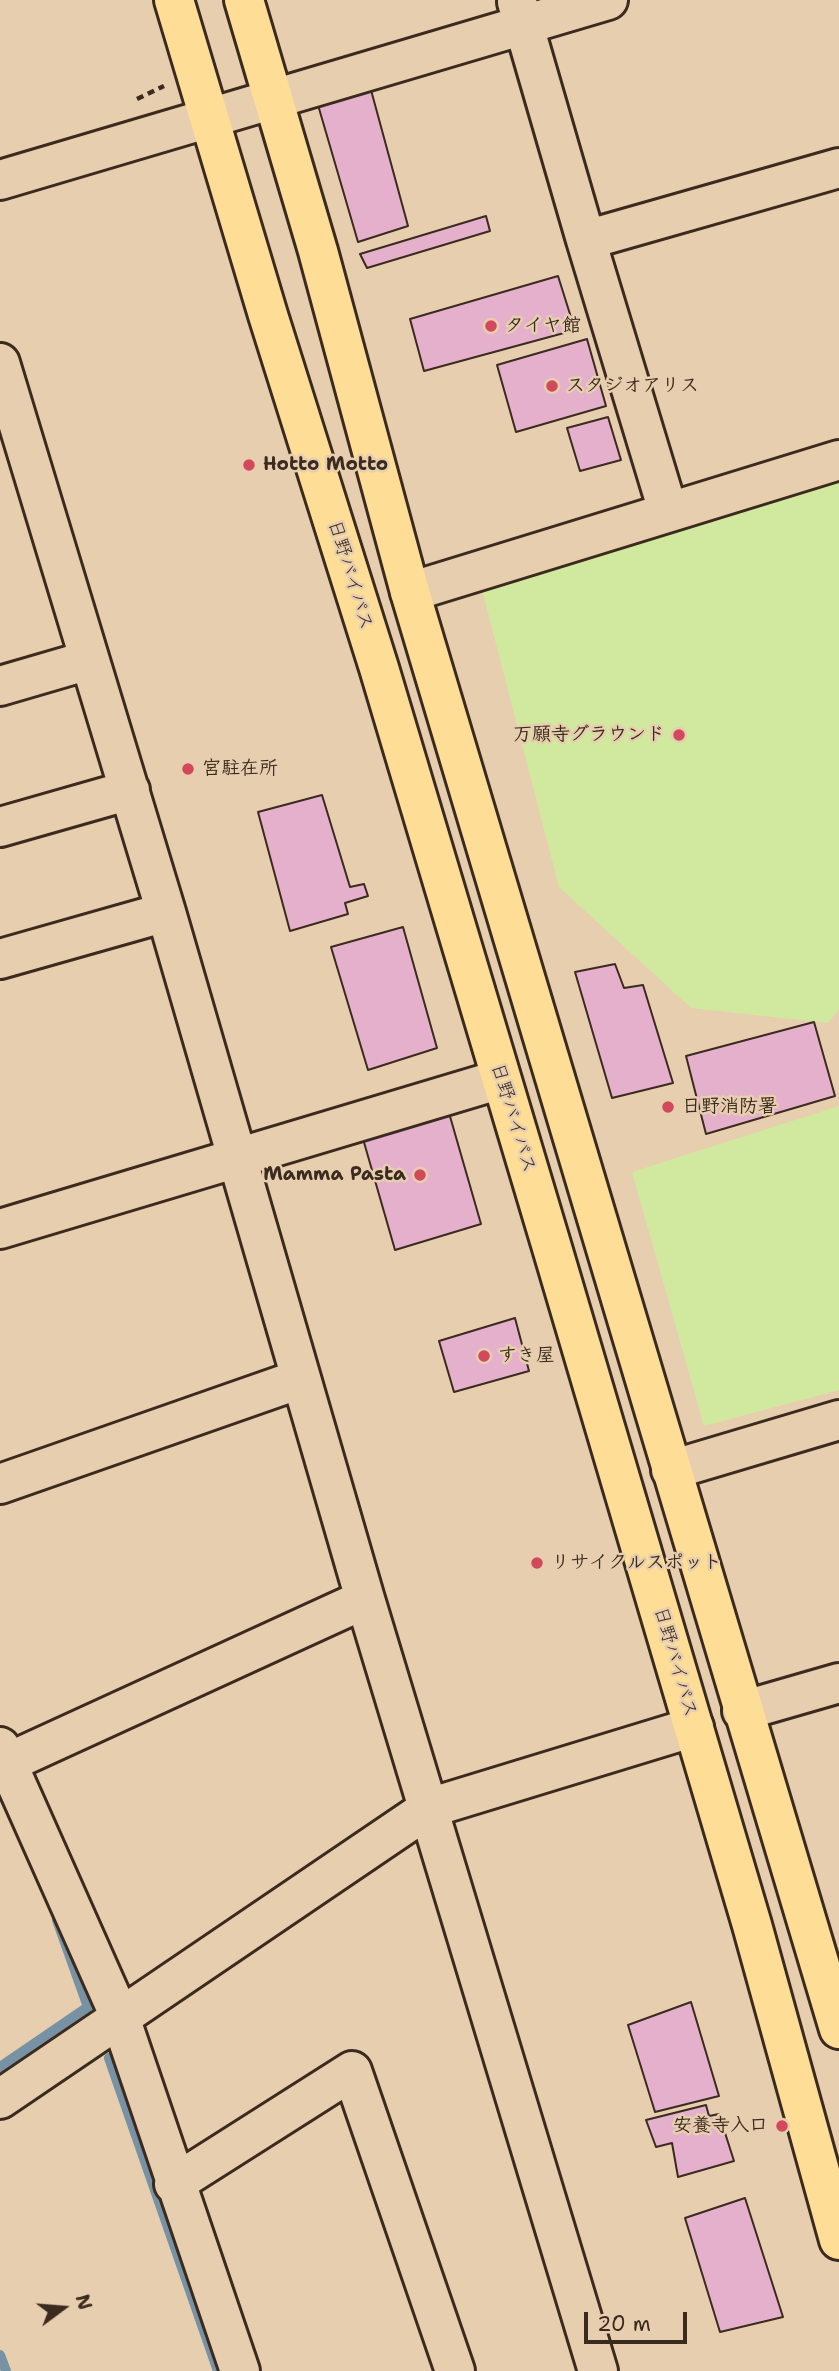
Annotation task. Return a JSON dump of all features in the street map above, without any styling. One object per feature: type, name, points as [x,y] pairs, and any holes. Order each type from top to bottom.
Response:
[{"type":"highway","name":"日野バイパス","points":[[174,0],[379,667],[694,1727],[839,2240]]},
{"type":"highway","points":[[244,0],[274,97],[410,592],[839,2029]]},
{"type":"street","points":[[0,180],[210,118],[520,12],[608,0]]},
{"type":"street","points":[[520,12],[668,511]]},
{"type":"street","points":[[586,240],[839,168]]},
{"type":"street","points":[[0,363],[166,912],[365,1600],[598,2371]]},
{"type":"street","points":[[410,592],[839,460]]},
{"type":"street","points":[[0,687],[89,660]]},
{"type":"street","points":[[0,827],[130,790]]},
{"type":"street","points":[[0,959],[166,912]]},
{"type":"street","points":[[0,1229],[501,1079]]},
{"type":"street","points":[[0,1484],[300,1379]]},
{"type":"street","points":[[671,1470],[839,1420]]},
{"type":"street","points":[[240,2371],[174,2184],[120,2017],[4,1755],[365,1600]]},
{"type":"street","points":[[742,1711],[839,1683]]},
{"type":"street","points":[[0,2099],[429,1808],[694,1727]]},
{"type":"street","points":[[174,2184],[352,2071],[455,2371]]},
{"type":"green space","name":"万願寺グラウンド","points":[[839,470],[839,1009],[828,1023],[691,1008],[559,887],[480,582]]},
{"type":"green space","points":[[839,1106],[839,1390],[704,1426],[632,1172]]},
{"type":"building","points":[[371,90],[408,226],[358,242],[318,105]]},
{"type":"building","points":[[486,216],[490,231],[367,268],[360,254]]},
{"type":"building","points":[[558,276],[575,330],[424,371],[410,319]]},
{"type":"building","name":"スタジオアリス","points":[[587,339],[606,406],[516,432],[497,365]]},
{"type":"building","points":[[608,417],[621,460],[580,471],[567,428]]},
{"type":"building","points":[[322,795],[350,887],[364,884],[368,896],[345,903],[348,914],[290,931],[258,812]]},
{"type":"building","points":[[403,927],[437,1048],[368,1070],[331,947]]},
{"type":"building","points":[[615,964],[624,988],[643,985],[673,1083],[612,1098],[575,972]]},
{"type":"building","points":[[814,1022],[835,1096],[706,1134],[686,1056]]},
{"type":"building","name":"Mamma Pasta","points":[[445,1099],[481,1224],[395,1250],[359,1125]]},
{"type":"building","name":"すき屋","points":[[515,1318],[529,1371],[454,1392],[439,1341]]},
{"type":"building","points":[[691,2002],[719,2096],[655,2112],[628,2025]]},
{"type":"building","points":[[706,2105],[709,2116],[719,2114],[734,2161],[678,2177],[672,2143],[656,2147],[646,2120]]},
{"type":"building","points":[[745,2198],[783,2317],[720,2332],[685,2218]]},
{"type":"waterway","points":[[0,2067],[88,2007],[57,1920]]},
{"type":"waterway","points":[[109,2058],[218,2371]]},
{"type":"waterway","points":[[0,2355],[6,2371]]},
{"type":"place","name":"タイヤ館","points":[[491,326]]},
{"type":"place","name":"スタジオアリス","points":[[552,386]]},
{"type":"place","name":"Hotto Motto","points":[[249,465]]},
{"type":"place","name":"万願寺グラウンド","points":[[679,735]]},
{"type":"place","name":"宮駐在所","points":[[188,769]]},
{"type":"place","name":"日野消防署","points":[[668,1107]]},
{"type":"place","name":"Mamma Pasta","points":[[420,1175]]},
{"type":"place","name":"すき屋","points":[[484,1356]]},
{"type":"place","name":"リサイクルスポット","points":[[537,1563]]},
{"type":"place","name":"安養寺入口","points":[[782,2126]]}]
